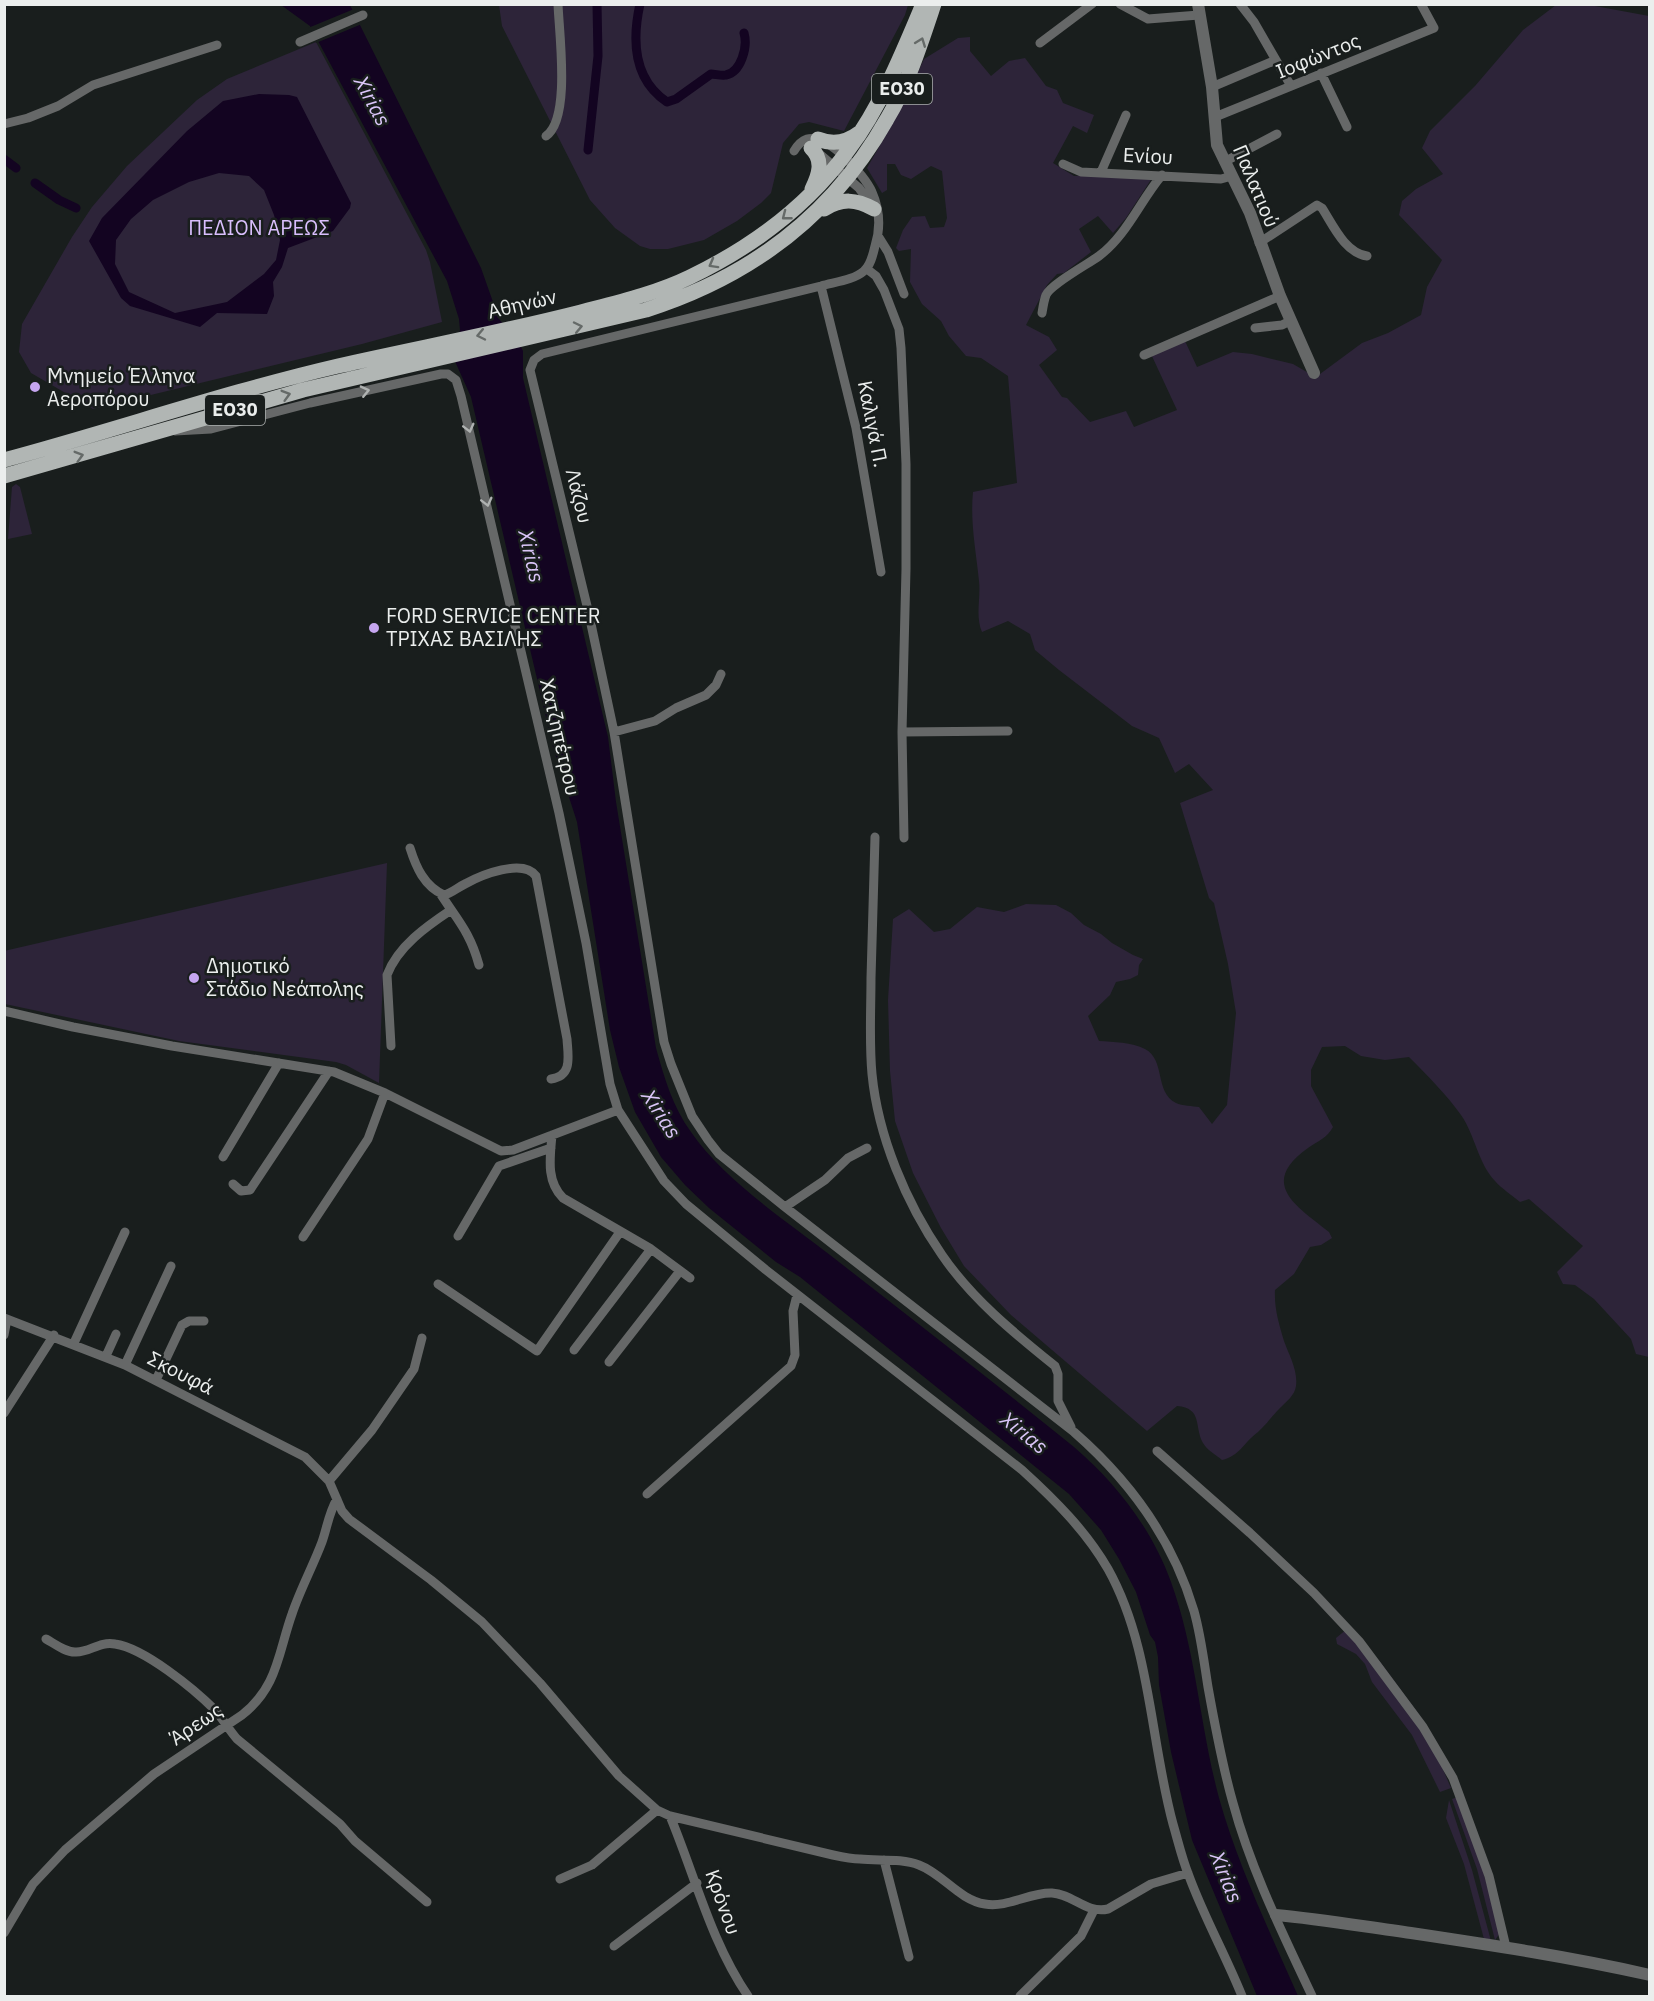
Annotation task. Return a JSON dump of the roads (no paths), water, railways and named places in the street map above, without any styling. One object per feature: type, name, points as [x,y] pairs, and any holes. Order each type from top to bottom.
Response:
[{"type":"main road","name":"Αθηνών","points":[[519,333],[689,278],[737,251],[773,227],[805,200],[840,162],[862,131],[886,87],[923,4]]},
{"type":"main road","name":"Αθηνών","points":[[4,460],[244,389],[519,333],[619,317],[693,293],[758,259],[811,216],[852,173],[874,141],[898,98],[934,4]]},
{"type":"main road","points":[[805,200],[814,186],[819,166],[814,144],[848,140],[862,131]]},
{"type":"main road","points":[[811,216],[839,202],[849,200],[877,213]]},
{"type":"main road","name":"Αθηνών","points":[[4,476],[447,349]]},
{"type":"street","points":[[546,136],[555,127],[561,92],[558,4]]},
{"type":"street","points":[[1040,43],[1092,4]]},
{"type":"street","points":[[1120,4],[1148,19],[1199,10]]},
{"type":"street","points":[[1240,4],[1254,22],[1291,86]]},
{"type":"street","name":"Ιοφώντος","points":[[1215,117],[1434,28],[1421,4]]},
{"type":"street","name":"Παλατιού","points":[[1199,10],[1212,87],[1217,145],[1250,213],[1280,296],[1314,373]]},
{"type":"street","points":[[300,42],[363,15]]},
{"type":"street","points":[[4,124],[28,118],[58,106],[93,85],[217,45]]},
{"type":"street","points":[[1212,87],[1276,60]]},
{"type":"street","points":[[1321,73],[1347,127]]},
{"type":"street","points":[[1101,172],[1126,115]]},
{"type":"street","points":[[1224,162],[1277,134]]},
{"type":"street","points":[[814,144],[821,153],[840,162],[852,173],[859,188],[877,213],[878,236],[867,269],[855,277],[821,286]]},
{"type":"street","name":"Ενίου","points":[[1063,164],[1081,172],[1221,179],[1232,177]]},
{"type":"street","points":[[1042,313],[1049,291],[1098,257],[1114,242],[1162,175]]},
{"type":"street","points":[[1259,243],[1317,205],[1322,208],[1351,250],[1359,255],[1367,256]]},
{"type":"street","points":[[878,236],[888,252],[904,294]]},
{"type":"street","points":[[867,269],[876,276],[884,290],[898,329],[901,348],[906,464],[903,838]]},
{"type":"street","name":"Λάζου","points":[[821,286],[538,356],[531,364],[530,370],[614,732],[661,1029],[671,1064],[692,1116],[708,1140],[729,1162],[1074,1432],[1099,1454],[1126,1484],[1155,1525],[1181,1576],[1198,1627],[1213,1717],[1233,1805],[1261,1882],[1312,1996]]},
{"type":"street","name":"Καλιγά Π.","points":[[821,286],[839,351],[856,428],[881,572]]},
{"type":"street","points":[[1144,355],[1280,296]]},
{"type":"street","points":[[1255,328],[1290,321]]},
{"type":"street","name":"Αθηνών","points":[[164,431],[189,432],[212,429],[321,401],[441,374],[452,375]]},
{"type":"street","name":"Χατζηπέτρου","points":[[452,375],[462,396],[559,813],[586,943],[610,1084],[618,1110],[669,1186],[695,1212],[797,1295],[1022,1470],[1071,1518],[1094,1548],[1120,1594],[1136,1640],[1164,1788],[1188,1873],[1242,1996]]},
{"type":"street","points":[[614,732],[655,721],[676,708],[706,695],[716,685],[721,674]]},
{"type":"street","points":[[903,732],[1008,731]]},
{"type":"street","points":[[875,837],[870,1032],[872,1075],[886,1139],[913,1208],[942,1256],[988,1310],[1055,1366],[1058,1374],[1058,1401],[1074,1432]]},
{"type":"street","points":[[410,848],[418,870],[440,893],[467,932],[479,965]]},
{"type":"street","points":[[440,893],[448,894],[466,883],[498,871],[526,869],[536,876],[541,892],[567,1039],[567,1071],[560,1077],[551,1079]]},
{"type":"street","points":[[391,1047],[387,975],[391,964],[399,953],[429,925],[451,910]]},
{"type":"street","points":[[4,1011],[73,1027],[329,1071],[385,1093],[501,1151],[513,1150],[618,1110]]},
{"type":"street","points":[[223,1157],[279,1063]]},
{"type":"street","points":[[233,1184],[241,1191],[250,1190],[329,1071]]},
{"type":"street","points":[[303,1237],[368,1139],[385,1093]]},
{"type":"street","points":[[552,1135],[551,1179],[556,1191],[563,1198],[651,1249],[690,1278]]},
{"type":"street","points":[[458,1236],[499,1166],[551,1148]]},
{"type":"street","points":[[785,1207],[825,1180],[848,1158],[867,1148]]},
{"type":"street","points":[[74,1343],[125,1232]]},
{"type":"street","points":[[438,1284],[537,1351],[620,1232]]},
{"type":"street","points":[[574,1350],[651,1249]]},
{"type":"street","points":[[125,1365],[171,1266]]},
{"type":"street","points":[[609,1362],[680,1271]]},
{"type":"street","points":[[647,1494],[791,1366],[795,1355],[792,1311],[797,1295]]},
{"type":"street","points":[[4,1335],[6,1318]]},
{"type":"street","name":"Σκουφά","points":[[6,1318],[106,1356],[156,1380],[305,1457],[329,1481]]},
{"type":"street","points":[[156,1380],[182,1325],[189,1321],[204,1321]]},
{"type":"street","points":[[106,1356],[116,1334]]},
{"type":"street","points":[[4,1413],[54,1335]]},
{"type":"street","points":[[422,1338],[412,1373],[372,1430],[329,1481],[342,1511],[359,1528],[431,1580],[498,1637],[619,1776],[657,1810],[670,1816],[833,1855],[921,1866],[966,1898],[989,1905],[1054,1893],[1094,1910],[1108,1909],[1151,1884],[1188,1873]]},
{"type":"street","points":[[1157,1451],[1250,1533],[1322,1601],[1359,1641],[1423,1727],[1453,1778],[1489,1876],[1506,1947]]},
{"type":"street","name":"Άρεως","points":[[4,1933],[33,1884],[65,1850],[154,1774],[252,1707],[263,1695],[273,1675],[292,1614],[337,1499]]},
{"type":"street","points":[[46,1639],[76,1653],[106,1643],[121,1645],[152,1660],[199,1696],[237,1739],[340,1824],[356,1841],[427,1902]]},
{"type":"street","points":[[560,1879],[576,1874],[592,1865],[657,1810]]},
{"type":"street","name":"Κρόνου","points":[[670,1816],[697,1883],[712,1929],[727,1963],[748,1996]]},
{"type":"street","points":[[884,1860],[909,1958]]},
{"type":"street","points":[[614,1946],[697,1883]]},
{"type":"street","points":[[1020,1996],[1081,1936],[1094,1910]]},
{"type":"street","points":[[1276,1915],[1320,1919],[1506,1947],[1650,1975]]},
{"type":"water","name":"Xirias","points":[[281,5],[350,5],[481,268],[499,319],[523,351],[523,378],[608,737],[616,802],[656,1048],[679,1113],[704,1149],[737,1182],[1074,1447],[1104,1476],[1143,1525],[1163,1562],[1179,1608],[1219,1798],[1235,1849],[1298,1996],[1257,1996],[1192,1840],[1171,1752],[1159,1685],[1155,1642],[1150,1635],[1136,1592],[1101,1530],[1069,1494],[800,1277],[776,1262],[709,1208],[661,1157],[635,1112],[619,1067],[610,1030],[577,822],[553,747],[471,397],[454,359],[460,330],[459,319],[447,281],[310,26]]},
{"type":"water","points":[[259,94],[297,97],[351,203],[350,208],[333,231],[288,248],[282,267],[273,282],[274,296],[267,314],[217,313],[200,327],[130,306],[121,298],[89,241],[102,218],[187,131],[223,101]],"holes":[[[219,173],[249,176],[264,190],[274,215],[280,240],[276,260],[264,274],[227,302],[175,313],[129,292],[115,264],[116,240],[131,219],[153,200],[189,182]]]},
{"type":"waterway","points":[[588,150],[598,56],[597,4]]},
{"type":"waterway","points":[[640,4],[636,45],[641,70],[647,82],[667,102],[676,99],[711,74],[726,75],[736,69],[744,52],[744,33]]},
{"type":"waterway","points":[[4,159],[16,168]]},
{"type":"waterway","points":[[35,183],[59,200],[76,208]]},
{"type":"place","name":"Μνημείο Έλληνα Αεροπόρου","points":[[35,387]]},
{"type":"place","name":"FORD SERVICE CENTER ΤΡΙΧΑΣ ΒΑΣΙΛΗΣ","points":[[374,628]]},
{"type":"place","name":"Δημοτικό Στάδιο Νεάπολης","points":[[194,978]]},
{"type":"park label","name":"ΠΕΔΙΟΝ ΑΡΕΩΣ","points":[[259,228]]}]
